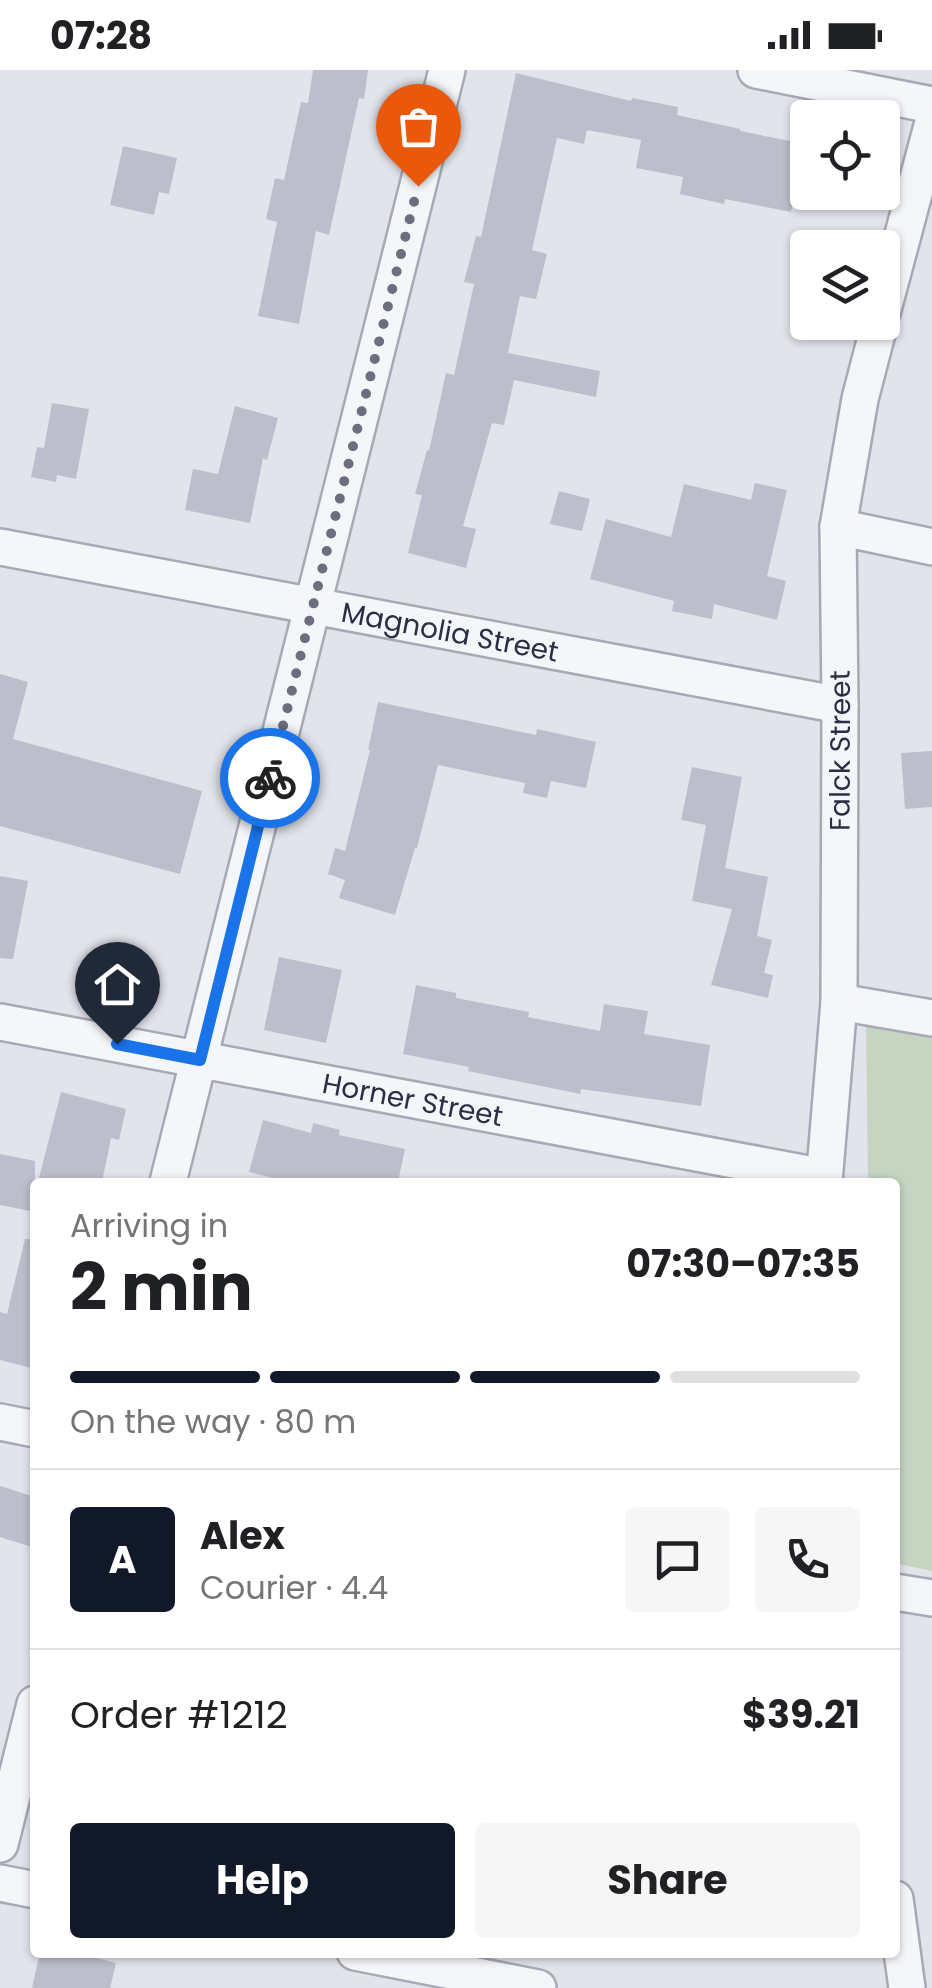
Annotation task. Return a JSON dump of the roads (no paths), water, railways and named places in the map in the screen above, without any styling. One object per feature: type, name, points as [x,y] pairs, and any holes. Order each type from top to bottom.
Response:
[{"type":"street","points":[[169,1178],[447,70]]},
{"type":"street","points":[[756,70],[932,105]]},
{"type":"street","points":[[900,246],[932,126]]},
{"type":"street","name":"Falck Street","points":[[824,1178],[839,1002],[838,528],[860,399],[875,340]]},
{"type":"street","points":[[838,528],[932,547]]},
{"type":"street","name":"Magnolia Street","points":[[0,547],[840,705]]},
{"type":"street","points":[[839,1002],[932,1018]]},
{"type":"street","name":"Horner Street","points":[[0,1022],[814,1178]]},
{"type":"street","points":[[0,1422],[30,1428]]},
{"type":"street","points":[[900,1593],[932,1598]]},
{"type":"street","points":[[0,1844],[30,1724]]},
{"type":"street","points":[[0,1884],[30,1889]]},
{"type":"street","points":[[900,1936],[907,1988]]},
{"type":"street","points":[[386,1958],[538,1988]]}]
